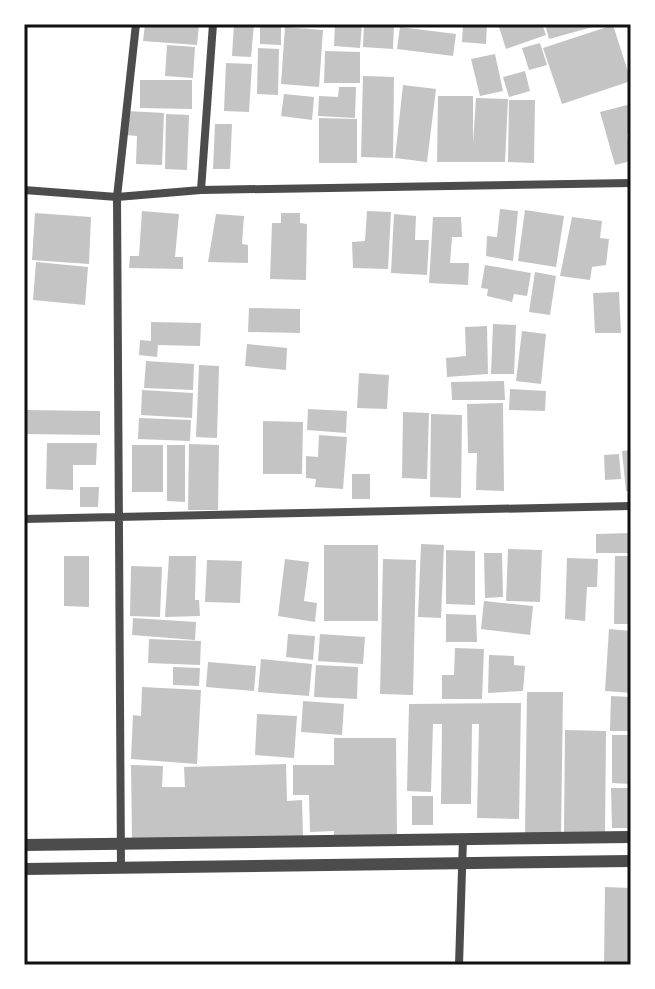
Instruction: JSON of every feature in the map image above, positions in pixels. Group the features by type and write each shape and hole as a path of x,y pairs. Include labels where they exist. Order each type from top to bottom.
{"street":[{"path":"121,868 117,197 136,24"},
{"path":"201,190 213,24"},
{"path":"24,190 117,197 201,190 631,183"},
{"path":"24,519 631,506"},
{"path":"24,845 631,837"},
{"path":"459,965 463,838"},
{"path":"24,869 631,861"}],"building":[{"path":"145,24 199,24 197,45 143,41"},
{"path":"234,24 254,24 251,57 232,56"},
{"path":"260,24 281,24 281,45 260,44"},
{"path":"335,24 362,24 360,48 334,46"},
{"path":"364,24 394,24 393,49 363,47"},
{"path":"463,24 487,24 486,44 462,42"},
{"path":"498,24 542,24 546,35 506,49"},
{"path":"545,24 600,24 600,25 549,39"},
{"path":"613,25 631,81 562,104 543,48"},
{"path":"285,27 323,30 319,87 281,84"},
{"path":"400,27 456,34 453,56 397,49"},
{"path":"540,43 547,65 529,70 522,48"},
{"path":"167,45 195,47 193,78 165,76"},
{"path":"258,48 279,49 278,95 257,94"},
{"path":"325,51 360,52 360,83 324,83"},
{"path":"495,54 503,91 480,96 471,59"},
{"path":"226,63 252,64 249,112 224,111"},
{"path":"525,71 530,91 509,97 503,77"},
{"path":"363,76 394,77 393,158 361,157"},
{"path":"140,80 192,80 192,109 140,108"},
{"path":"403,85 436,89 427,162 395,158"},
{"path":"339,87 356,87 355,118 318,116 319,96 338,97"},
{"path":"284,94 314,97 312,120 281,116"},
{"path":"438,96 473,96 473,144 476,98 508,99 505,162 437,162"},
{"path":"509,100 535,100 534,163 508,162"},
{"path":"631,104 631,133 627,134 631,161 615,165 600,112"},
{"path":"127,111 164,113 162,165 136,164 137,136 126,135"},
{"path":"166,114 189,115 187,170 165,169"},
{"path":"319,118 357,119 357,163 319,163"},
{"path":"215,124 232,124 230,169 213,169"},
{"path":"500,209 518,211 513,261 486,256 487,236 497,237"},
{"path":"525,210 564,216 556,267 518,261"},
{"path":"142,211 179,214 175,257 183,257 183,269 129,268 130,256 139,256"},
{"path":"367,211 391,212 388,269 353,268 352,242 365,241"},
{"path":"35,213 91,217 89,264 32,260"},
{"path":"281,213 300,213 300,223 307,224 306,280 270,279 272,223 281,223"},
{"path":"216,214 244,216 242,244 248,245 248,263 208,262"},
{"path":"394,214 416,216 415,240 429,240 427,275 391,273"},
{"path":"433,217 461,217 462,237 452,237 450,263 469,263 468,285 429,283"},
{"path":"572,217 602,221 600,238 609,239 606,265 592,267 590,280 560,276"},
{"path":"36,262 88,267 85,305 33,300"},
{"path":"485,265 531,273 527,296 514,294 512,302 487,296 488,289 481,288"},
{"path":"535,272 556,276 550,315 529,312"},
{"path":"619,292 621,333 595,333 593,293"},
{"path":"249,308 300,309 300,333 248,332"},
{"path":"151,322 201,323 200,346 158,345 157,357 139,355 140,340 151,341"},
{"path":"493,324 516,325 514,374 491,374"},
{"path":"487,326 488,374 447,377 446,358 466,356 465,327"},
{"path":"522,331 546,334 541,384 516,381"},
{"path":"247,344 287,348 286,370 245,366"},
{"path":"146,361 194,364 193,390 144,388"},
{"path":"199,365 219,366 217,438 196,437"},
{"path":"359,373 389,375 387,409 357,408"},
{"path":"504,381 505,400 452,400 451,382"},
{"path":"510,389 546,391 545,411 509,410"},
{"path":"142,390 193,393 192,418 141,415"},
{"path":"503,403 504,491 476,490 477,453 468,453 467,404"},
{"path":"308,409 347,411 346,433 307,430"},
{"path":"24,410 100,411 100,435 24,434"},
{"path":"403,412 429,413 427,479 402,478"},
{"path":"431,414 462,415 461,498 430,497"},
{"path":"139,418 191,420 190,441 138,439"},
{"path":"263,421 303,422 302,474 263,474"},
{"path":"319,435 347,437 343,489 315,487 316,479 306,478 306,456 318,457"},
{"path":"47,443 97,443 96,465 73,465 73,490 46,489"},
{"path":"189,444 219,445 218,510 188,510"},
{"path":"132,445 163,445 163,492 132,492"},
{"path":"167,445 185,445 185,502 167,501"},
{"path":"631,450 631,491 626,491 622,451"},
{"path":"619,454 621,479 605,480 604,455"},
{"path":"352,474 370,474 370,499 352,499"},
{"path":"80,487 99,487 98,507 80,507"},
{"path":"631,533 631,553 596,553 596,534"},
{"path":"421,544 444,545 441,618 418,617"},
{"path":"324,545 378,545 378,621 324,621"},
{"path":"508,549 542,550 540,602 506,601"},
{"path":"446,550 475,551 475,605 446,604"},
{"path":"484,553 502,553 503,597 485,598"},
{"path":"64,556 89,556 89,607 64,606"},
{"path":"169,556 196,556 195,600 199,600 200,616 165,617"},
{"path":"615,556 631,556 631,624 614,624"},
{"path":"567,558 598,559 597,587 587,587 585,621 565,619"},
{"path":"285,559 309,562 304,601 317,603 315,622 278,616"},
{"path":"383,559 416,560 413,695 380,694"},
{"path":"207,560 242,561 240,603 205,602"},
{"path":"131,566 162,567 160,617 130,616"},
{"path":"484,601 533,606 530,635 481,629"},
{"path":"446,614 476,615 477,642 446,642"},
{"path":"133,618 196,622 195,640 132,635"},
{"path":"609,629 631,631 631,693 605,691"},
{"path":"288,634 315,636 313,660 286,657"},
{"path":"320,634 365,637 363,664 318,661"},
{"path":"149,639 201,641 200,665 148,663"},
{"path":"455,648 484,649 482,699 442,699 442,675 454,675"},
{"path":"489,655 514,656 514,665 525,666 523,691 488,693"},
{"path":"261,659 312,664 309,696 258,692"},
{"path":"208,662 256,666 254,691 206,687"},
{"path":"316,665 358,667 357,699 314,697"},
{"path":"173,667 200,668 199,686 173,685"},
{"path":"142,687 201,690 197,764 131,759 133,715 141,716"},
{"path":"527,692 563,692 561,836 525,835"},
{"path":"611,696 631,697 631,731 610,731"},
{"path":"303,701 344,704 342,735 301,732"},
{"path":"521,703 519,819 477,818 479,724 472,724 471,804 441,804 442,724 433,724 431,792 407,791 409,704"},
{"path":"257,714 297,716 294,758 255,755"},
{"path":"565,730 606,731 605,836 564,835"},
{"path":"612,735 631,735 631,784 612,783"},
{"path":"334,738 396,738 397,836 334,836 334,831 310,832 309,795 293,795 293,765 334,765"},
{"path":"286,764 287,801 302,800 303,837 132,840 131,765 163,766 162,787 185,787 184,767"},
{"path":"611,788 631,788 631,828 612,828"},
{"path":"412,796 433,796 433,825 412,825"},
{"path":"605,887 631,888 631,965 604,965"}]}
